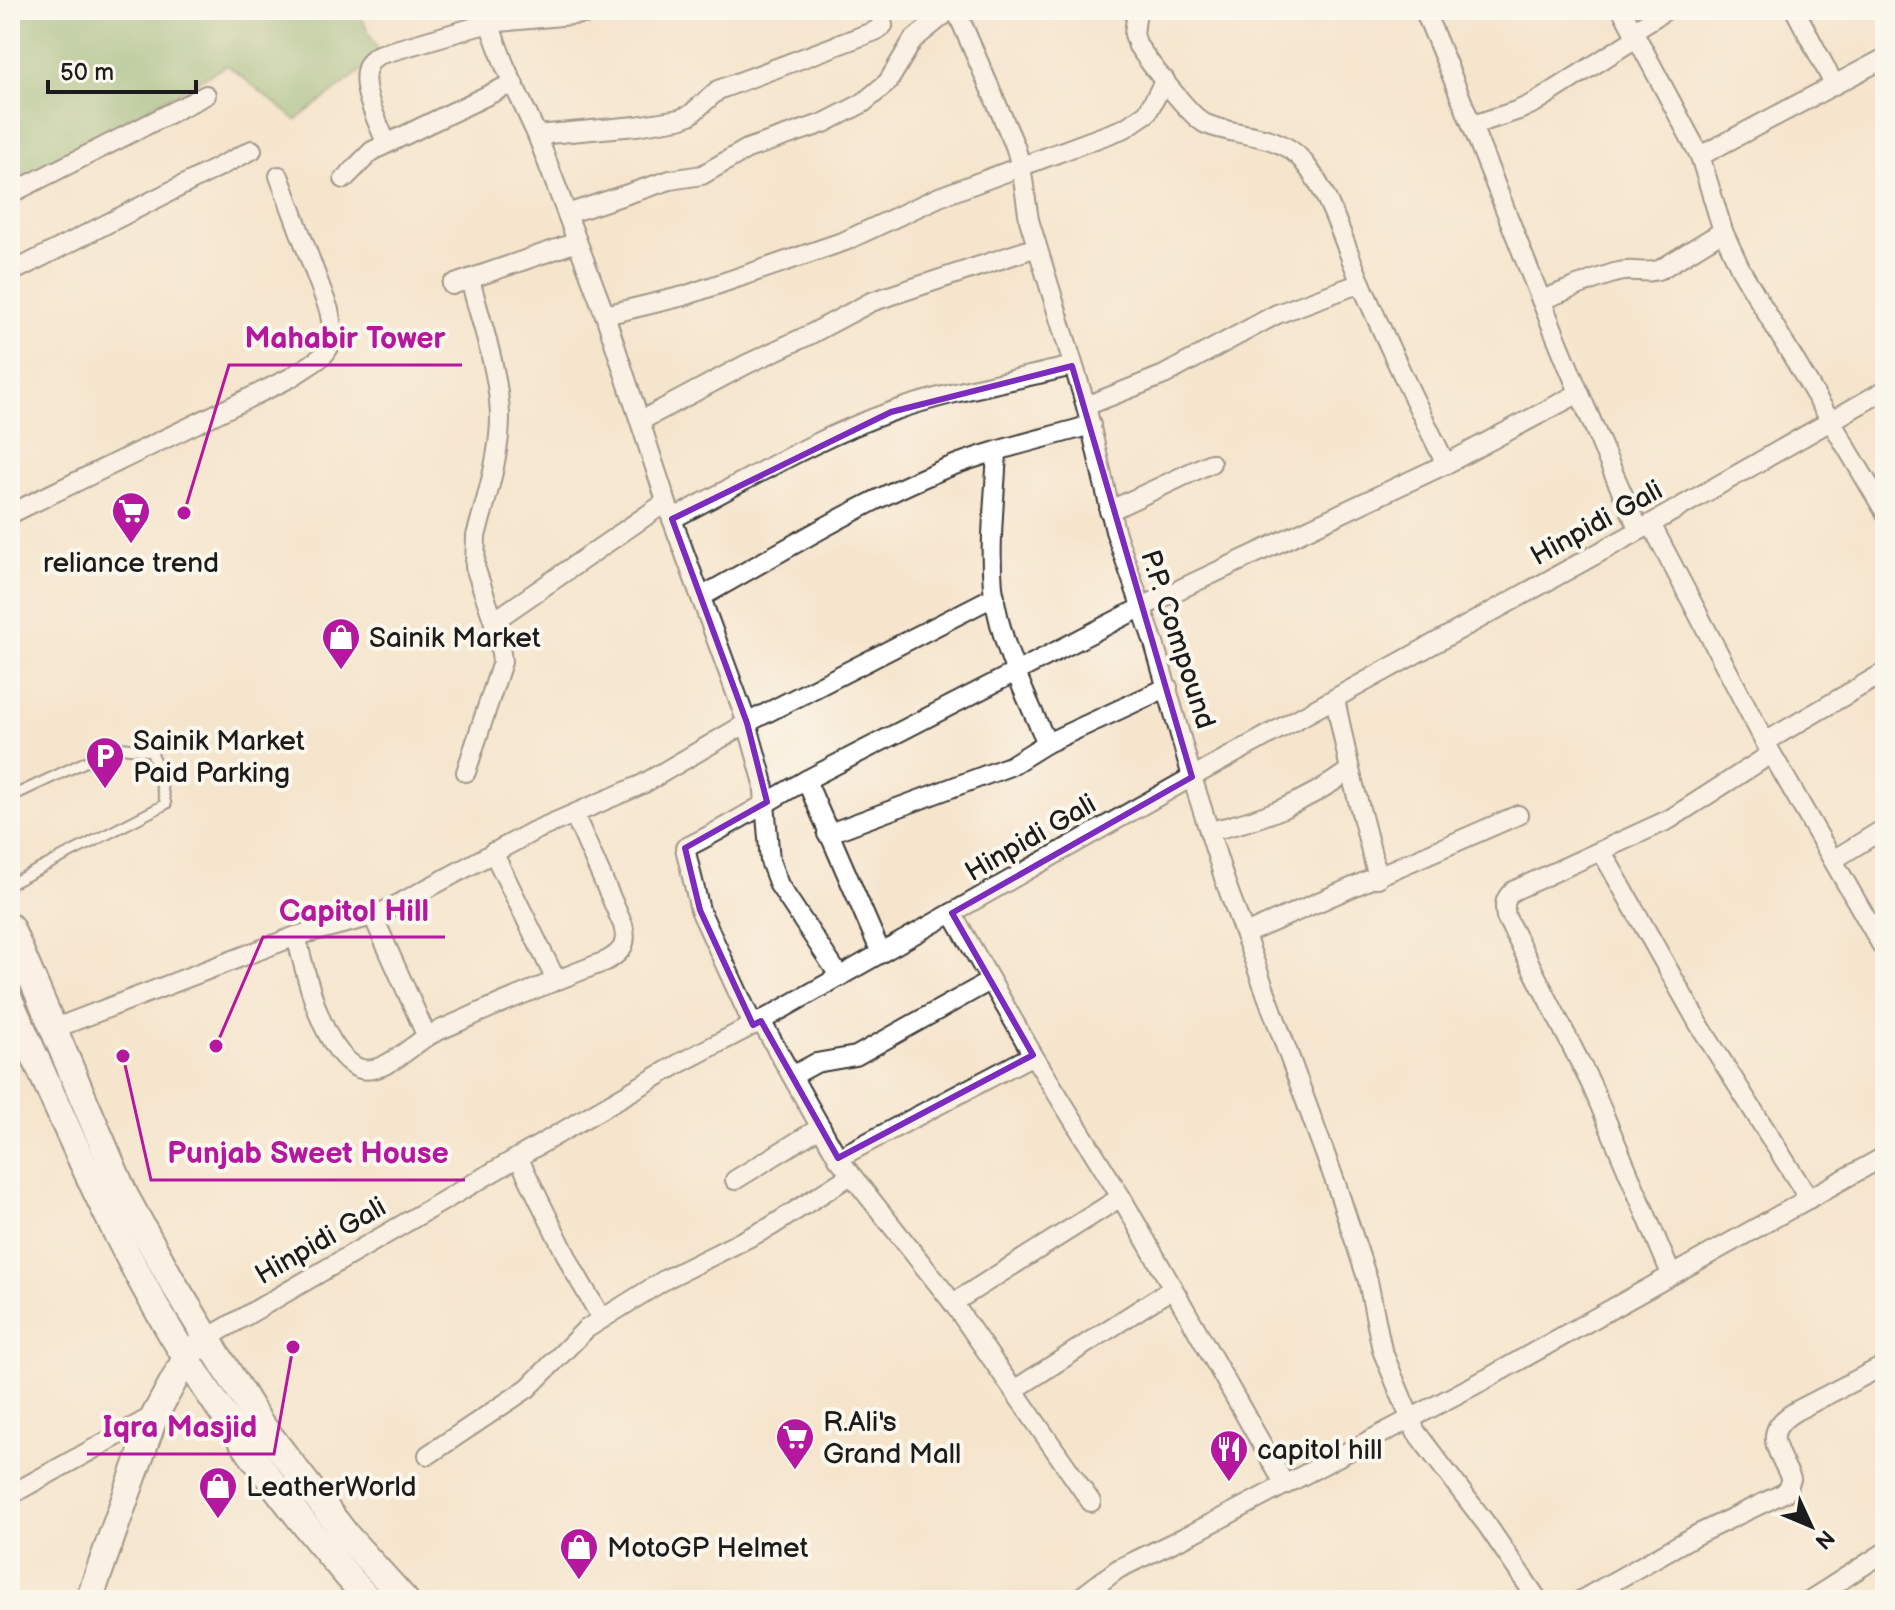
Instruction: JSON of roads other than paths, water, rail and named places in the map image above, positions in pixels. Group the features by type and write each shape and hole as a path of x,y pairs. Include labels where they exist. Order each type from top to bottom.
{"main road":[{"path":"10,927 125,1196 206,1339 259,1422 293,1467 346,1535 405,1600"},
{"path":"10,1001 100,1198 186,1358 288,1505 369,1600"},
{"path":"89,1600 155,1415 186,1358 206,1339"}],"street":[{"path":"386,143 365,81 365,68 378,55 486,16 624,10"},
{"path":"537,135 636,126 690,115 718,90 875,31 883,25 879,10"},
{"path":"567,214 670,180 702,175 747,149 824,123 854,108 888,82 913,40 950,10"},
{"name":"P.P. Compound","path":"956,10 990,85 1021,166 1027,211 1086,406 1109,511 1168,687 1209,831 1368,1281 1382,1350 1416,1432 1487,1525 1538,1600"},
{"path":"1137,10 1134,34 1138,46 1191,115 1203,124 1291,148 1317,183 1410,393 1446,464"},
{"path":"1424,10 1609,466 1885,951"},
{"path":"1622,10 1700,156 1723,231 1741,270 1885,512"},
{"path":"1473,125 1536,102 1666,10"},
{"path":"1795,10 1834,84"},
{"path":"486,16 537,135 605,315 669,510 747,723 767,802 773,871 779,885 840,977"},
{"path":"1700,156 1885,58"},
{"path":"605,315 684,296 845,241 939,197 1138,121 1147,113 1165,80"},
{"path":"344,179 359,161 386,143 513,83"},
{"path":"10,194 206,95"},
{"path":"10,273 252,150"},
{"path":"10,514 290,378 315,361 332,344 334,331 329,310 279,176"},
{"path":"1541,300 1617,272 1652,273 1723,231"},
{"path":"466,772 502,662 499,637 475,567 476,536 500,414 495,375 461,282 577,242"},
{"path":"640,421 871,302 1037,247"},
{"path":"1086,406 1164,375 1277,314 1361,283"},
{"path":"494,621 669,510 828,438 891,412 1072,366"},
{"name":"Hinpidi Gali","path":"206,1339 680,1063 840,977 1192,777 1646,527 1885,390"},
{"path":"1091,1502 953,1303 838,1158 792,1076 757,1023 700,910 685,848 740,821 806,780 1142,607 1446,464 1579,393"},
{"path":"701,597 912,484 962,462 1091,425"},
{"path":"997,452 995,596 1017,672 1047,743"},
{"path":"1109,511 1211,463"},
{"path":"53,1029 296,936 373,916 493,852 643,784 747,723 995,596"},
{"path":"1671,1274 1591,1084 1506,917 1506,897 1513,891 1670,819 1768,748 1885,672"},
{"path":"827,834 1010,766 1047,743 1168,687"},
{"path":"1335,699 1378,878"},
{"path":"1209,831 1275,813 1312,795 1350,770"},
{"path":"806,780 881,953"},
{"path":"296,936 316,1010 334,1042 356,1067 367,1070 382,1066 427,1037 617,955 627,939 623,925 574,814"},
{"path":"1245,934 1518,815"},
{"path":"1833,860 1885,828"},
{"path":"493,852 556,980"},
{"path":"1602,852 1700,1026 1809,1199"},
{"path":"952,913 1033,1055 1121,1197 1285,1485"},
{"path":"373,916 427,1037"},
{"path":"792,1076 816,1063 856,1056 990,981"},
{"path":"838,1158 1033,1055"},
{"path":"735,1180 821,1127"},
{"path":"1077,1600 1118,1569 1523,1359 1885,1156"},
{"path":"518,1157 574,1271 602,1319"},
{"path":"428,1455 528,1388 568,1344 602,1319 666,1279 770,1227 851,1175"},
{"path":"953,1303 1121,1197"},
{"path":"1014,1390 1173,1288"},
{"path":"1581,1600 1696,1535 1786,1492 1791,1479 1777,1451 1776,1427 1796,1411 1885,1365"},
{"path":"10,1495 155,1415"},
{"path":"1810,1600 1885,1552"}],"lane":[{"path":"10,797 117,747 152,751 166,804 10,884"}],"place":[{"name":"Mahabir Tower","path":"184,513"},
{"name":"reliance trend","path":"131,545"},
{"name":"Sainik Market","path":"341,671"},
{"name":"Sainik Market Paid Parking","path":"105,790"},
{"name":"Capitol Hill","path":"216,1046"},
{"name":"Punjab Sweet House","path":"123,1056"},
{"name":"Iqra Masjid","path":"293,1347"},
{"name":"R.Ali's Grand Mall","path":"795,1471"},
{"name":"capitol hill","path":"1229,1483"},
{"name":"LeatherWorld","path":"218,1520"},
{"name":"MotoGP Helmet","path":"579,1581"}]}
